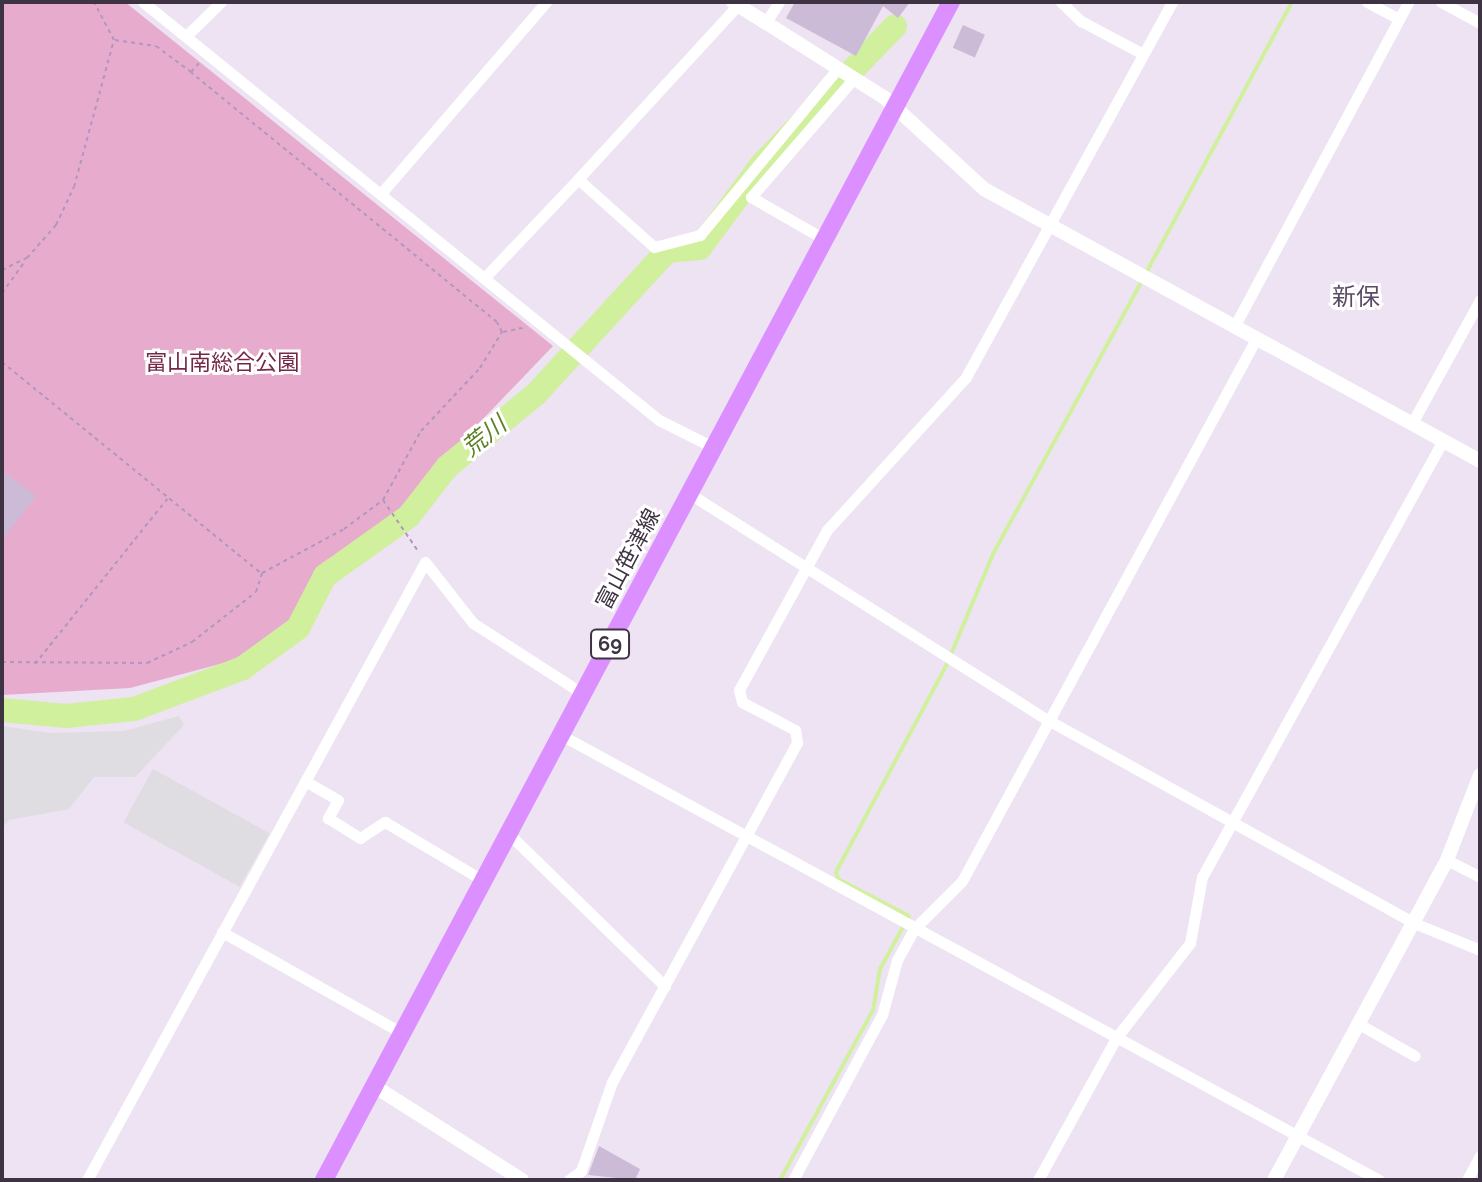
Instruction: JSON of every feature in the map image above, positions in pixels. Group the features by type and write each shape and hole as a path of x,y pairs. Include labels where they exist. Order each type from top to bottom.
{"main road":[{"name":"富山笹津線","path":"324,1180 951,2"}],"street":[{"path":"143,2 487,275 659,420 715,448"},
{"path":"186,36 221,2"},
{"path":"383,191 546,2"},
{"path":"766,22 779,2"},
{"path":"1061,2 1081,21 1143,54"},
{"path":"569,1180 581,1171 612,1082 797,742 795,730 742,702 739,690 827,530 966,377 1172,2"},
{"path":"1367,2 1399,19"},
{"path":"1234,327 1408,2"},
{"path":"1441,2 1480,23"},
{"path":"487,275 736,4 896,107 966,177 1480,461"},
{"path":"578,179 654,247 700,235 838,68"},
{"path":"824,239 751,197 854,78"},
{"path":"1412,423 1480,300"},
{"path":"793,1180 882,1015 890,973 908,924 962,881 1256,339"},
{"path":"1038,1180 1116,1038 1190,943 1202,877 1443,440"},
{"path":"690,494 1048,720 1414,923 1480,950"},
{"path":"87,1180 425,562 473,623 583,694"},
{"path":"561,735 1379,1180"},
{"path":"1274,1180 1447,860 1480,775"},
{"path":"305,781 338,800 328,818 360,838 385,822 484,881"},
{"path":"509,834 665,986"},
{"path":"1447,860 1480,877"},
{"path":"222,932 402,1033"},
{"path":"1359,1024 1415,1056"},
{"path":"374,1086 522,1180"},
{"path":"1467,1180 1480,1156"}],"path":[{"path":"2,293 56,225 74,187 114,40 94,2"},
{"path":"114,40 156,46 191,72 497,322 502,332"},
{"path":"191,72 207,53"},
{"path":"2,270 27,258"},
{"path":"502,332 522,332 536,316"},
{"path":"2,662 34,665 147,663 203,634 256,592 262,573 344,529 383,500 421,431 480,368 502,332"},
{"path":"2,362 262,573"},
{"path":"34,665 168,498"},
{"path":"383,500 425,562"}],"green space":[{"name":"富山南総合公園","path":"2,2 125,2 553,346 459,444 406,511 322,563 298,618 235,660 130,688 2,695"}],"shaded area":[{"path":"179,716 184,725 135,777 94,777 69,809 9,820 2,828 2,726 50,733 124,731"},
{"path":"153,769 269,833 240,887 123,822"}],"building":[{"path":"795,2 910,2 898,18 883,6 856,56 786,18"},
{"path":"963,25 985,35 975,58 953,48"},
{"path":"2,471 36,496 2,540"},
{"path":"599,1146 640,1169 635,1180 588,1175"}],"waterway":[{"path":"1146,273 1292,2"},
{"name":"荒川","path":"2,710 66,716 134,709 243,668 298,628 325,576 409,516 447,467 536,394 667,251 700,248 761,165 895,26"},
{"path":"780,1180 873,1010 880,969 909,916 838,879 836,872 946,666 993,554 1142,281"}],"district":[{"name":"新保","path":"1356,297"}]}
